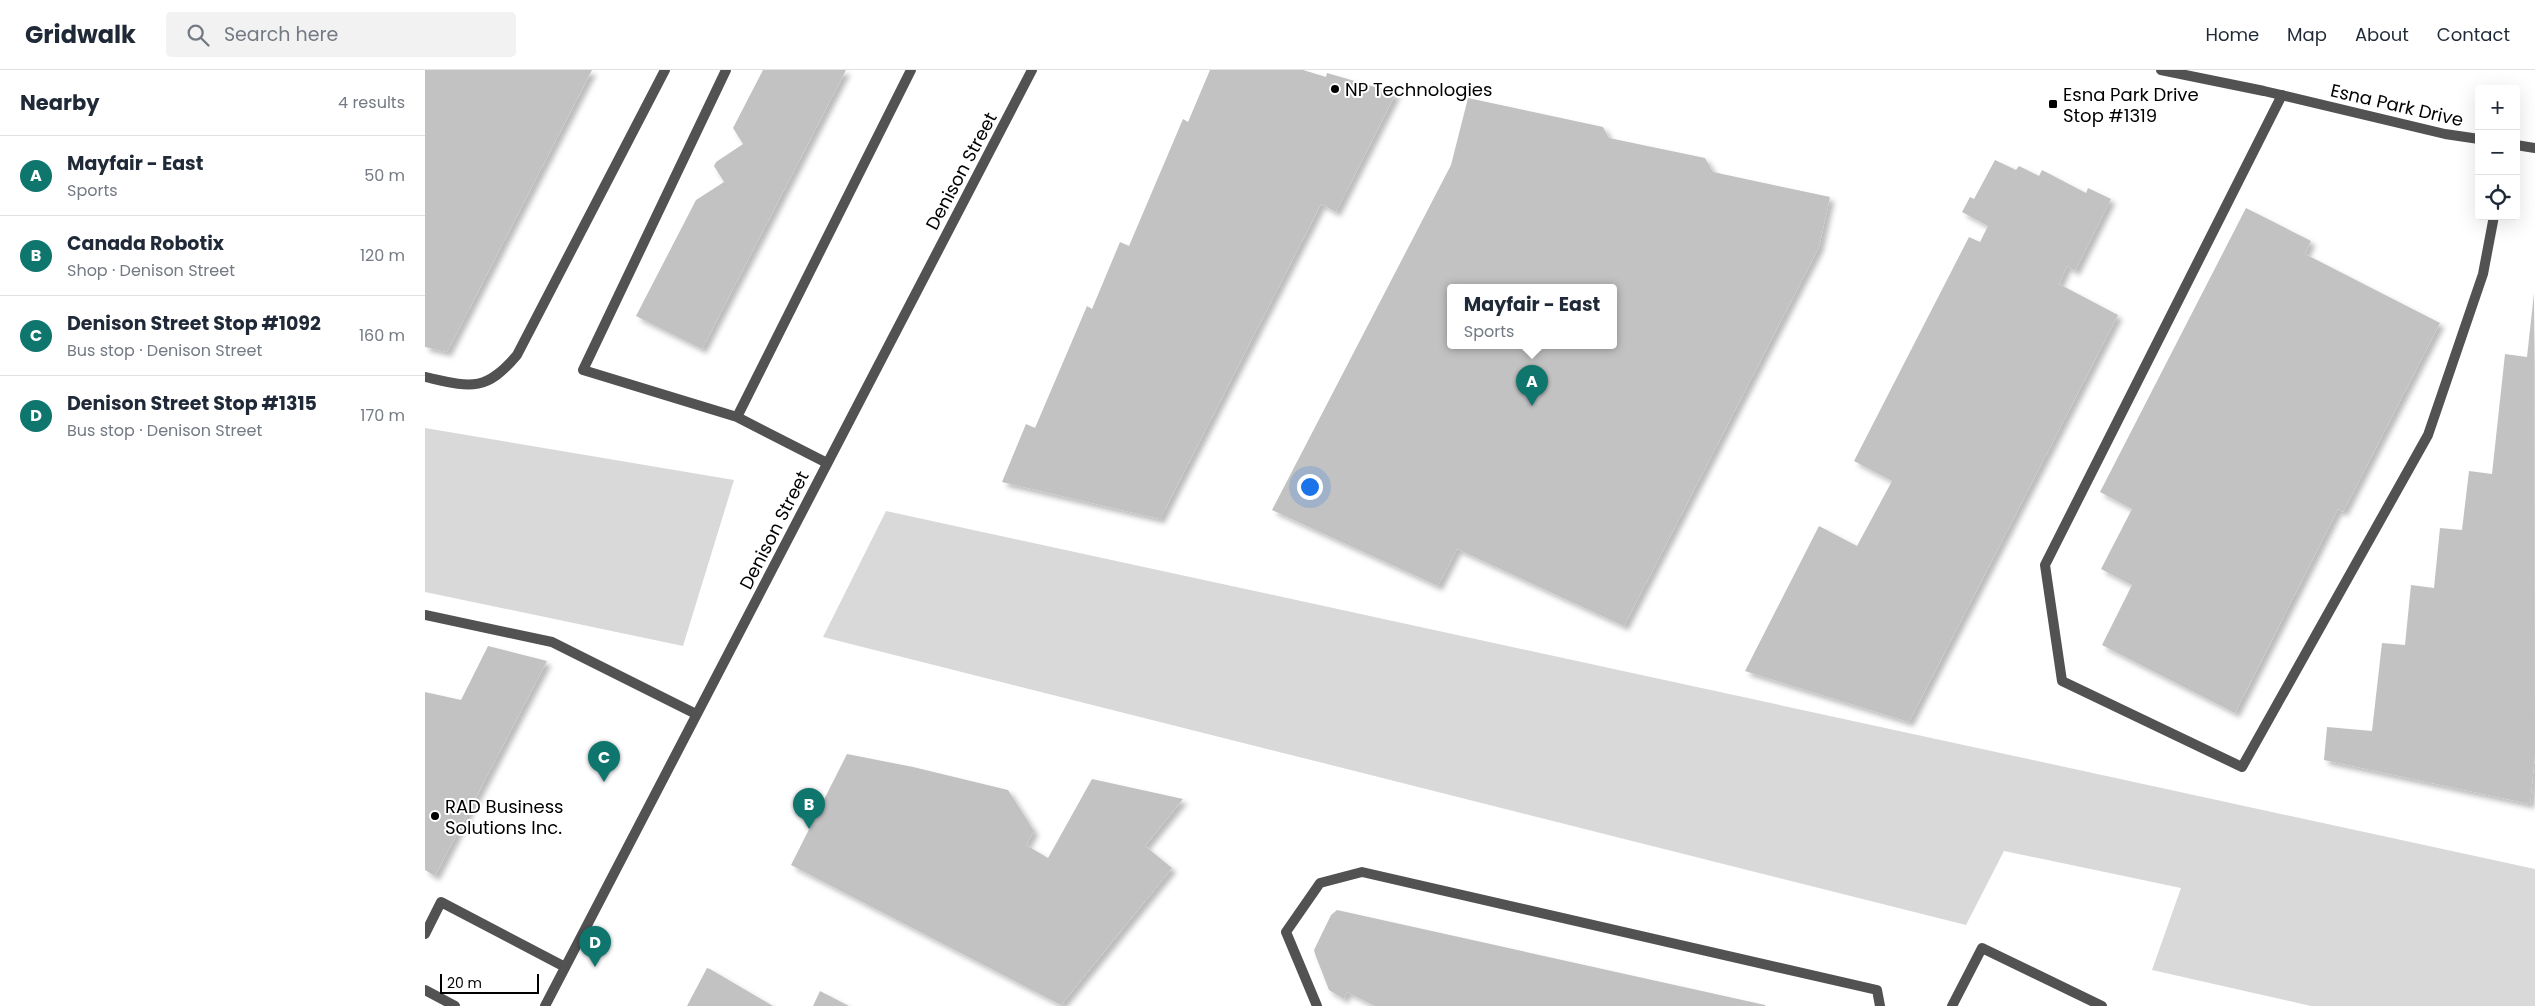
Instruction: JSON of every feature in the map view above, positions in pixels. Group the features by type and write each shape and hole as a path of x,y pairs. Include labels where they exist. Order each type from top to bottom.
{"street":[{"path":"425,377 457,384 477,384 501,374 517,355 665,70"},
{"path":"726,70 583,370 737,417 827,463"},
{"path":"737,417 911,70"},
{"name":"Denison Street","path":"545,1006 1032,70"},
{"name":"Esna Park Drive","path":"2161,70 2282,95 2445,134 2475,138"},
{"path":"2282,95 2045,565 2062,681 2242,767 2428,435 2483,274 2493,220"},
{"path":"2520,146 2535,148"},
{"path":"425,615 552,642 697,714"},
{"path":"1317,1006 1286,932 1320,883 1362,872 1877,990 1880,1006"},
{"path":"425,934 441,902 565,967"},
{"path":"1952,1006 1983,948 2102,1006"},
{"path":"425,990 455,1006"}],"shaded area":[{"path":"425,428 734,480 683,646 425,592"},
{"path":"886,511 2535,869 2535,1006 2311,1006 2152,970 2181,888 2004,851 1966,925 823,637"}],"building":[{"path":"425,70 592,70 447,352 425,347"},
{"path":"763,70 846,70 702,349 636,316 696,200 724,182 714,166 716,162 743,144 733,128"},
{"path":"1210,70 1303,70 1326,77 1327,73 1396,93 1336,212 1321,204 1160,519 1002,482 1026,424 1035,428 1087,306 1092,309 1120,242 1129,246 1183,119 1188,122"},
{"path":"1468,98 1603,127 1609,138 1705,158 1713,172 1830,197 1819,247 1624,626 1457,549 1438,586 1272,510 1451,165"},
{"path":"1995,160 2016,170 2019,166 2039,176 2042,170 2086,193 2088,188 2111,199 2075,271 2067,266 2059,284 2118,315 1909,722 1745,671 1819,526 1857,546 1892,481 1854,461 1969,237 1980,242 1988,226 1962,212 1970,197 1974,199"},
{"path":"2246,208 2311,241 2305,254 2440,323 2343,512 2338,509 2235,713 2102,645 2132,585 2101,569 2132,509 2100,492"},
{"path":"2534,293 2535,754 2530,804 2324,760 2327,727 2372,731 2382,643 2405,645 2411,585 2434,588 2440,528 2462,530 2469,471 2492,474 2505,354 2527,357"},
{"path":"488,646 547,661 435,876 425,870 425,692 461,700"},
{"path":"847,754 913,767 1008,790 1034,831 1026,845 1048,858 1092,779 1183,799 1145,846 1172,868 1061,1005 791,865"},
{"path":"1337,910 1765,1006 1375,1006 1347,992 1344,999 1329,990 1314,950 1331,915"},
{"path":"707,968 710,969 773,1006 687,1006"},
{"path":"820,991 849,1006 813,1006"}],"place":[{"name":"NP Technologies","path":"1335,89"},
{"name":"Esna Park Drive Stop #1319","path":"2053,104"},
{"name":"Mayfair - East","path":"1532,406"},
{"name":"Denison Street Stop #1092","path":"604,782"},
{"name":"RAD Business Solutions Inc.","path":"435,816"},
{"name":"Canada Robotix","path":"809,829"},
{"name":"Denison Street Stop #1315","path":"595,967"}]}
